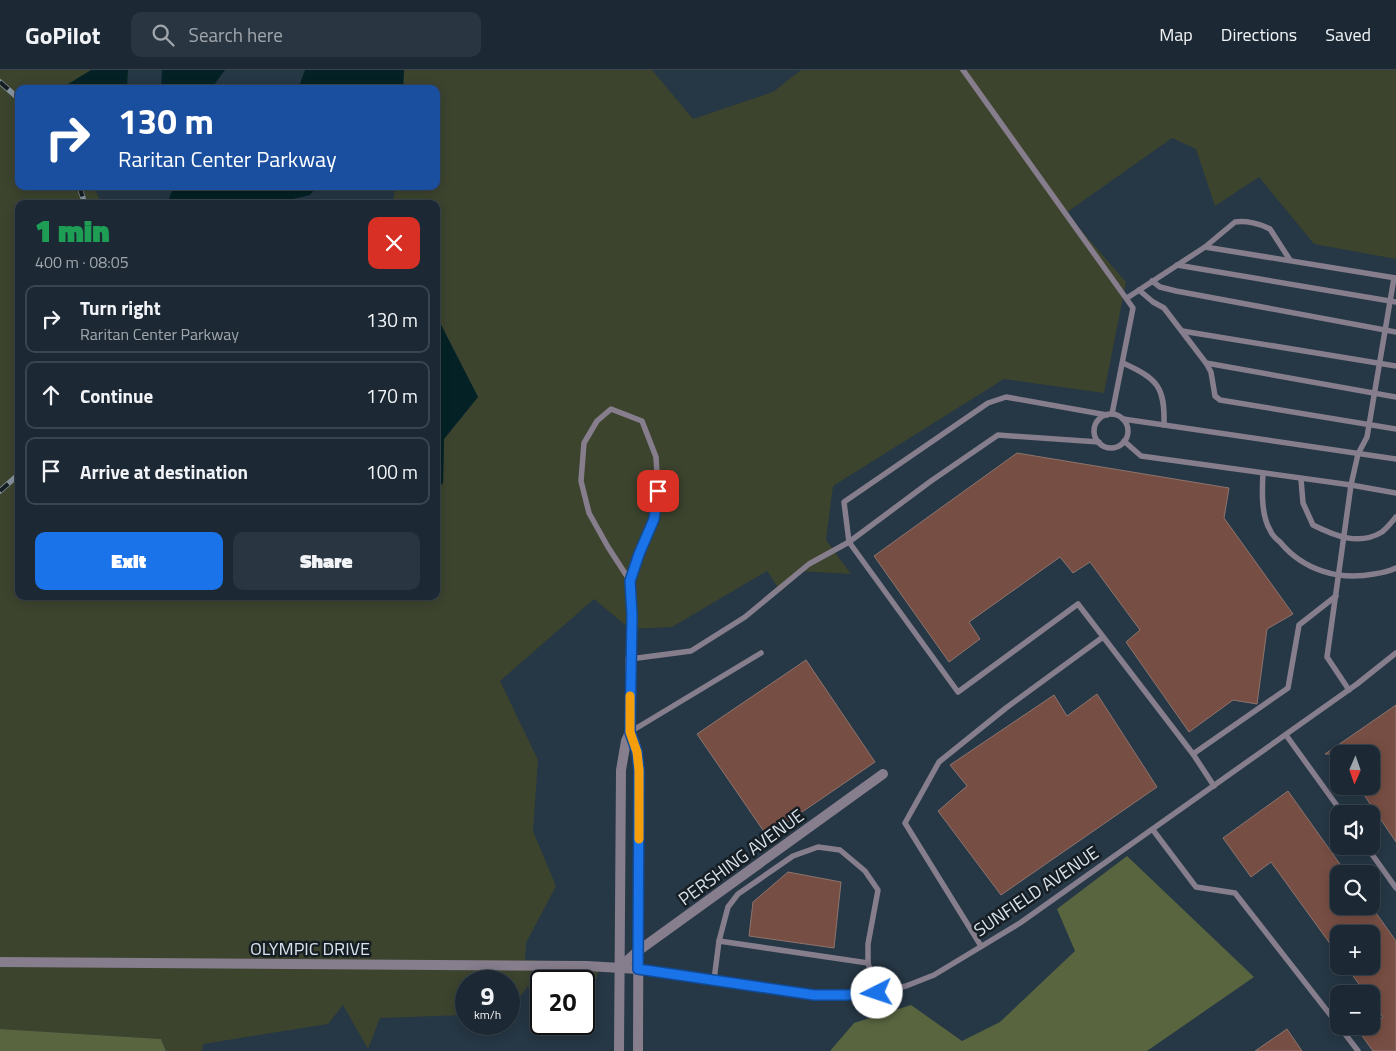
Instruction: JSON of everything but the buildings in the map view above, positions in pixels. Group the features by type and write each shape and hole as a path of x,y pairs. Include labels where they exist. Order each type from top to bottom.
{"street":[{"path":"630,659 630,732 637,752 639,770 638,1051"},
{"path":"619,1051 620,770 623,751 630,732"},
{"name":"PERSHING AVENUE","path":"619,968 638,951 883,774"},
{"name":"OLYMPIC DRIVE","path":"0,962 587,966 638,969"}],"lane":[{"path":"963,70 1134,308 1123,364 1110,415"},
{"path":"1127,298 1205,247 1235,222 1241,221 1265,226 1270,229 1290,260"},
{"path":"1205,247 1395,278 1393,301 1367,437 1358,454 1351,486 1327,657 1349,690"},
{"path":"1177,266 1393,301"},
{"path":"1152,282 1160,287 1176,291 1396,332"},
{"path":"1139,290 1153,302 1164,308 1206,363 1211,372 1215,396 1220,400 1396,429"},
{"path":"1182,331 1396,366"},
{"path":"1206,363 1396,397"},
{"path":"1123,364 1151,378 1162,392 1164,425"},
{"path":"1214,786 1193,754 1078,604 958,692 849,542 844,502 988,403 1006,397 1110,415 1123,419 1396,459"},
{"path":"630,581 589,513 581,481 584,443 596,421 611,409 642,421 656,457 658,491 654,519 630,581 632,615 630,659 691,651 745,616 809,564 849,542 998,435 1098,442 1111,448 1124,441 1128,430 1123,419"},
{"path":"1098,442 1095,436 1097,421 1110,415"},
{"path":"1124,441 1141,456 1301,478 1396,494"},
{"path":"1262,473 1262,500 1269,530 1288,552 1313,568 1338,576 1359,577 1391,571 1396,568"},
{"path":"1301,478 1303,503 1313,525 1334,535 1344,538 1366,539 1383,531 1396,517"},
{"path":"1193,754 1288,688 1299,625 1336,596"},
{"path":"981,946 905,823 939,762 1006,708 1103,636"},
{"path":"630,732 761,653"},
{"name":"SUNFIELD AVENUE","path":"638,969 814,995 877,993 906,986 934,975 1049,904 1349,690 1396,653"},
{"path":"1286,734 1337,805"},
{"path":"1153,830 1196,887 1235,893 1330,1014"},
{"path":"714,980 719,941 728,907 738,894 793,856 818,847 840,850 866,871 878,890 868,944 868,963 877,993"},
{"path":"1372,855 1396,888"},
{"path":"719,941 868,963"},
{"path":"1346,1035 1358,1051"}],"shaded area":[{"path":"0,70 128,70 127,85 15,85 15,190 95,190 100,200 15,200 15,600 440,600 440,486 443,483 444,439 478,397 440,323 440,200 393,200 395,190 440,190 440,85 403,85 404,70 652,70 693,119 773,92 801,70 1396,70 1396,259 1314,244 1259,177 1215,206 1196,149 1172,138 1066,213 1126,282 1104,393 1004,379 833,486 826,540 851,574 798,571 781,592 767,571 672,627 630,629 594,599 500,681 538,760 533,831 556,886 526,943 525,960 601,963 595,984 595,970 530,970 530,992 528,986 520,997 520,970 455,970 455,1015 380,1018 368,1049 343,1005 328,1024 203,1044 202,1051 166,1051 161,1039 0,1029"},
{"path":"91,70 128,70 127,85 67,85"},
{"path":"162,70 225,70 214,85 161,85"},
{"path":"305,70 404,70 403,85 299,85"},
{"path":"172,190 314,190 310,195 288,200 169,200"},
{"path":"440,323 478,397 444,439 443,483 440,486"}],"green space":[{"path":"1127,856 1254,977 1147,1051 830,1051 854,1023 911,1005 962,1041 1000,1022 1075,951 1057,909"},
{"path":"0,1029 161,1039 166,1051 0,1051"}],"railway":[{"path":"0,82 15,95"},
{"path":"80,190 84,200"},
{"path":"0,491 15,478"}],"slow traffic":[{"path":"630,696 630,732 635,742 639,770 639,839"}],"route":[{"path":"658,491 654,519 630,581 632,615 630,732 635,742 639,770 638,969 814,995 877,993"}]}
